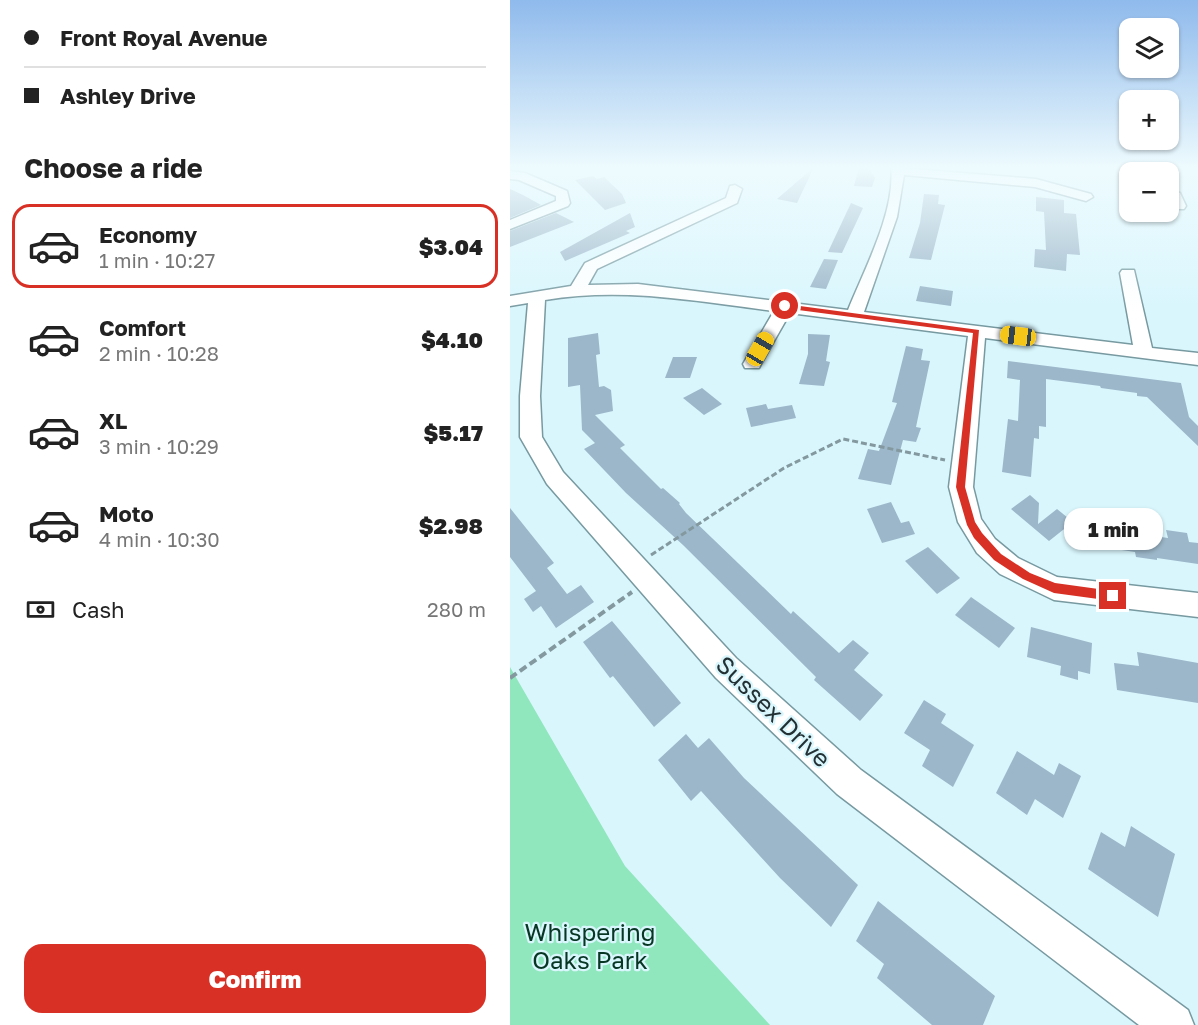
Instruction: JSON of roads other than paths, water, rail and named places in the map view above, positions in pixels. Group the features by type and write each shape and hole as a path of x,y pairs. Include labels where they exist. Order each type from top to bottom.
{"street":[{"path":"510,225 534,215"},
{"path":"576,290 591,266 702,215"},
{"path":"854,316 891,215"},
{"path":"1128,273 1144,352"},
{"path":"524,298 576,290 638,289 1198,358"},
{"name":"Sussex Drive","path":"524,298 531,437 555,478 726,668 849,782 1173,1025"},
{"path":"752,364 785,306"},
{"path":"977,331 961,495 970,522 986,546 1009,566 1040,582 1070,591 1198,605"}],"park label":[{"name":"Whispering Oaks Park","path":"590,945"}]}
